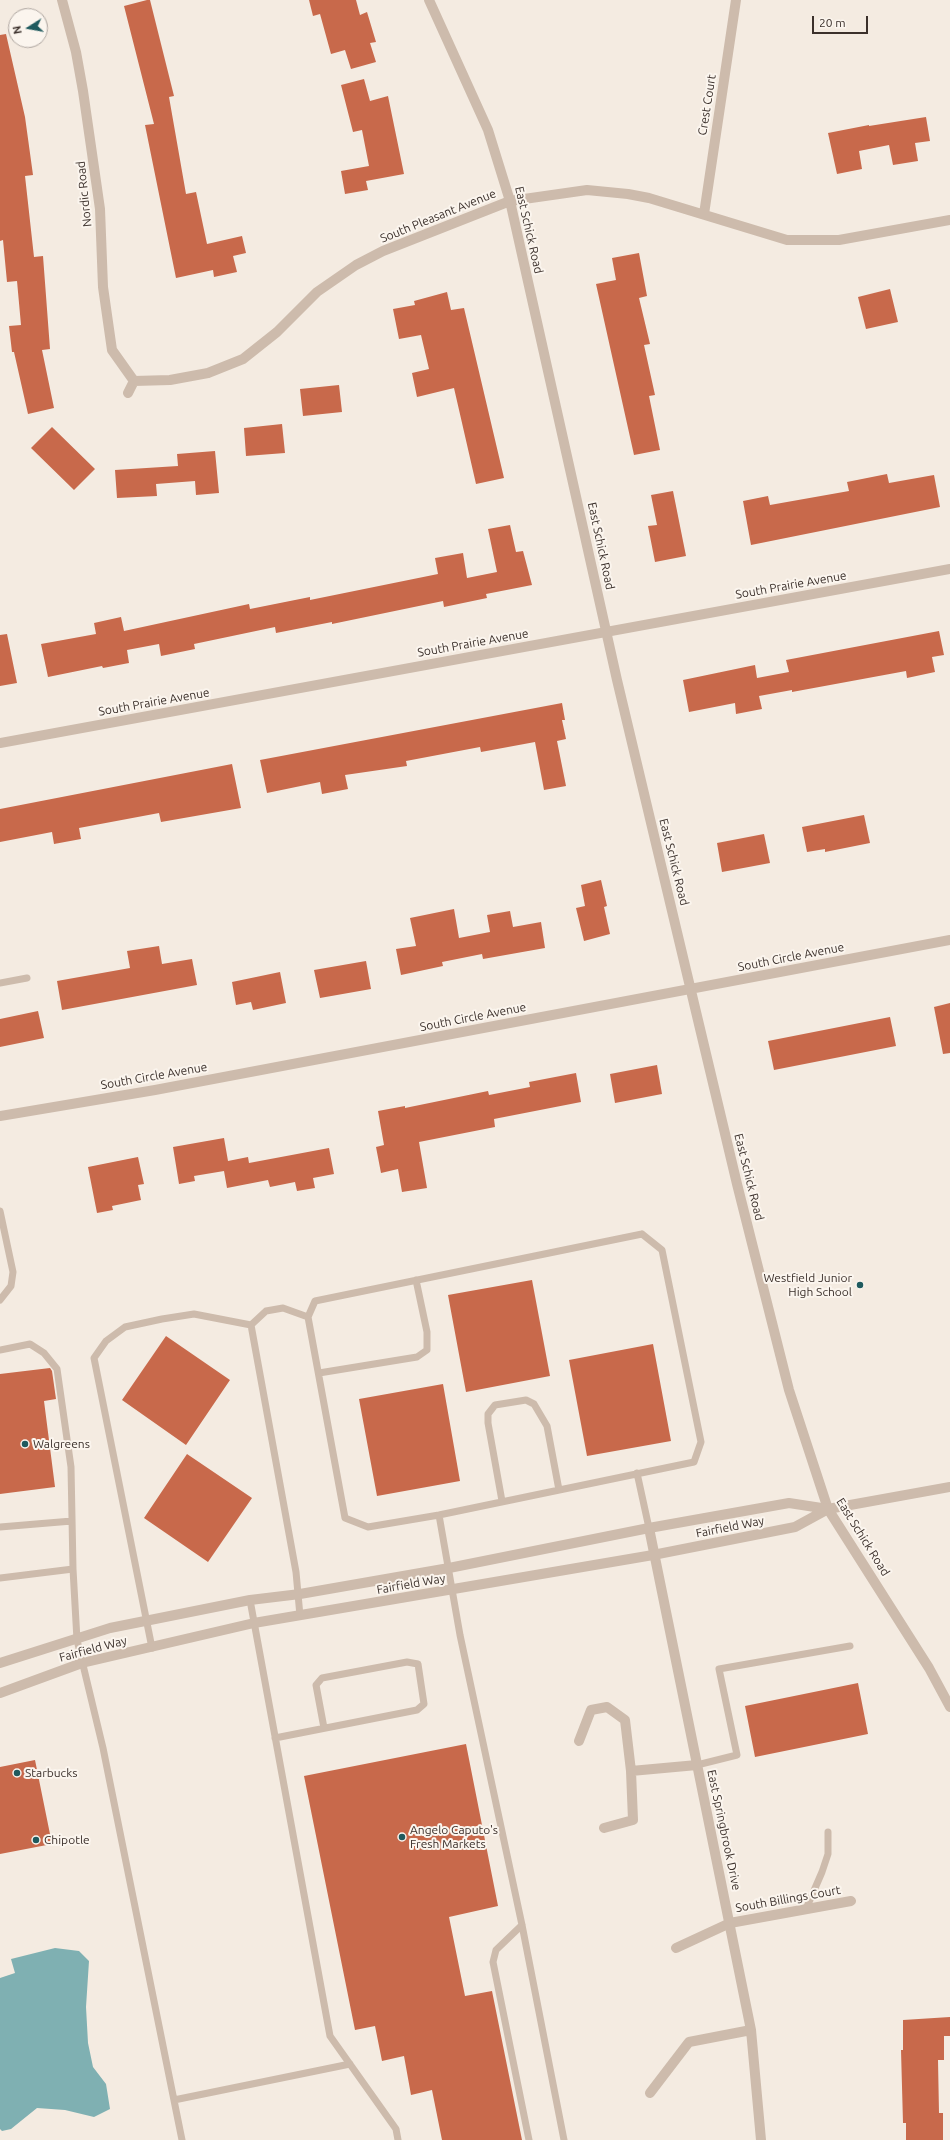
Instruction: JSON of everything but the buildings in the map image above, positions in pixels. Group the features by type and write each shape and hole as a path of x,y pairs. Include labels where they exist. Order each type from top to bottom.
{"street":[{"name":"Nordic Road","path":"62,0 76,52 100,209 103,287 112,350 134,381"},
{"name":"East Schick Road","path":"429,0 488,130 510,201 606,632 737,1184 789,1390 828,1509 925,1662 950,1706"},
{"name":"Crest Court","path":"704,214 736,0"},
{"name":"South Pleasant Avenue","path":"134,381 170,380 208,373 243,359 277,332 317,292 356,265 383,251 510,201 588,190 649,198 787,240 839,240 950,220"},
{"path":"128,393 134,381"},
{"name":"South Prairie Avenue","path":"0,744 950,569"},
{"name":"South Circle Avenue","path":"0,1116 163,1088 950,940"},
{"name":"Fairfield Way","path":"0,1693 82,1663 152,1648 254,1623 453,1591 653,1555 795,1527 828,1509 950,1487"},
{"name":"Fairfield Way","path":"0,1663 77,1640 110,1628 250,1600 300,1594 448,1568 649,1528 789,1503 828,1509"},
{"name":"East Springbrook Drive","path":"649,1528 653,1555 730,1922 751,2030 761,2140"},
{"path":"579,1741 591,1710 607,1707 625,1720 631,1771 633,1820 604,1828"},
{"path":"631,1771 697,1765"},
{"name":"South Billings Court","path":"676,1948 730,1922 851,1901"},
{"path":"650,2093 689,2042 751,2030"}],"lane":[{"path":"0,983 27,978"},
{"path":"0,1211 13,1272 11,1286 0,1300"},
{"path":"642,1234 662,1250 701,1442 694,1462 439,1515 368,1527 345,1518 308,1317 315,1301 642,1234"},
{"path":"319,1373 417,1357 427,1350 427,1332 416,1280"},
{"path":"251,1325 266,1311 283,1308 308,1317"},
{"path":"152,1648 94,1358 106,1341 125,1327 162,1319 194,1314 251,1325"},
{"path":"251,1325 300,1594 300,1616"},
{"path":"0,1350 30,1344 44,1353 57,1369 71,1467 73,1569 77,1640 103,1748 182,2140"},
{"path":"502,1501 488,1423 488,1414 496,1405 526,1400 534,1404 547,1426 559,1490"},
{"path":"638,1473 649,1528"},
{"path":"439,1515 460,1635 522,1925 564,2140"},
{"path":"0,1527 72,1521"},
{"path":"0,1578 73,1569"},
{"path":"250,1600 330,2036 396,2129 398,2140"},
{"path":"697,1765 738,1755 719,1669 850,1646"},
{"path":"275,1738 417,1710 424,1704 418,1664 407,1662 322,1678 316,1685 324,1728"},
{"path":"806,1909 828,1854 828,1832"},
{"path":"522,1925 496,1950 493,1962 529,2140"},
{"path":"174,2100 350,2064"}],"water":[{"path":"55,1948 79,1951 89,1961 86,2007 88,2043 93,2067 106,2084 110,2109 94,2117 65,2110 37,2108 11,2129 2,2131 0,2129 0,1978 15,1973 11,1959"}],"place":[{"name":"Westfield Junior High School","path":"860,1285"},
{"name":"Walgreens","path":"25,1444"},
{"name":"Starbucks","path":"17,1773"},
{"name":"Angelo Caputo's Fresh Markets","path":"402,1837"},
{"name":"Chipotle","path":"36,1840"}]}
